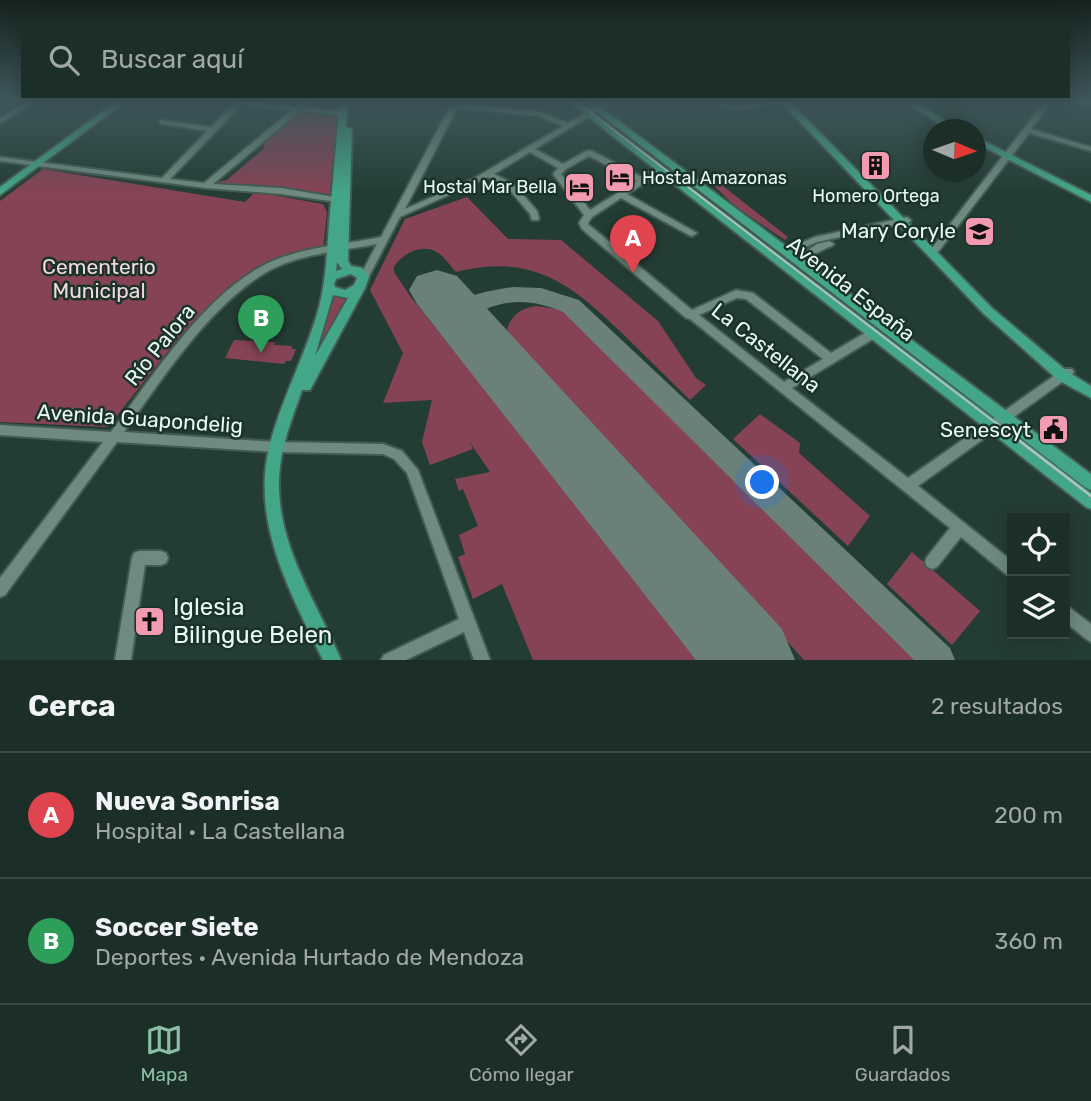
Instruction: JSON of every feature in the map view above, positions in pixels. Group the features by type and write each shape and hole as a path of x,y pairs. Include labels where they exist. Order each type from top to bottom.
{"main road":[{"path":"0,192 80,132"},
{"path":"285,422 361,284 361,274 343,264 337,250 334,200 344,132"},
{"path":"332,660 293,579 276,532 271,495 276,447 320,324 337,250 345,132"},
{"name":"Avenida España","path":"617,132 661,170 874,333 1091,483"},
{"name":"Avenida España","path":"621,132 793,256 1000,422 1091,502"},
{"path":"819,132 1019,336 1091,393"},
{"path":"986,146 1091,199"},
{"path":"329,284 337,273 350,270"},
{"path":"329,284 333,292 341,294 361,284"},
{"path":"1065,374 1091,386"}],"street":[{"path":"164,180 211,132"},
{"path":"206,186 269,132"},
{"path":"361,284 441,132"},
{"path":"398,215 454,192 560,132"},
{"path":"932,250 1026,132"},
{"path":"1033,132 1091,149"},
{"path":"531,150 563,167 589,153 641,180"},
{"path":"0,159 206,186 281,191 334,200"},
{"name":"La Castellana","path":"563,167 557,174 589,215 583,223 585,227 691,315 909,485 1007,566"},
{"path":"589,215 641,180 661,170"},
{"path":"488,174 511,186 534,213 535,218"},
{"path":"620,194 692,233"},
{"path":"793,256 906,223"},
{"name":"Río Palora","path":"0,590 180,349 244,284 274,265 383,240"},
{"path":"350,270 372,261"},
{"path":"691,315 736,294 749,296 831,359"},
{"path":"783,388 874,333"},
{"path":"909,485 1065,374"},
{"name":"Avenida Guapondelig","path":"0,430 276,447 391,450 412,470 482,660"},
{"path":"932,562 960,527"},
{"path":"123,660 139,558 161,558"},
{"path":"1070,617 1091,634"},
{"path":"389,660 469,622"}],"green space":[{"path":"275,132 337,132 330,194 213,183 227,180 264,148 263,142"},
{"name":"Cementerio Municipal","path":"43,169 245,202 255,192 323,204 327,212 323,250 270,262 241,280 180,336 108,427 0,422 0,201"},
{"path":"728,171 739,178 723,186 788,237 785,240 736,207 712,184 725,177 723,174"},
{"path":"467,197 508,239 561,240 658,321 696,378 706,385 690,400 605,317 549,277 508,267 483,267 456,272 440,254 428,249 409,253 394,267 394,272 410,296 702,660 533,660 502,584 473,599 458,557 465,554 459,535 478,526 463,489 459,491 455,479 490,472 469,441 473,449 430,465 422,442 432,400 383,403 403,353 370,290 405,219"},
{"path":"330,295 351,296 299,391"},
{"path":"536,306 558,309 571,317 918,660 804,660 512,337 507,330 514,316 526,308"},
{"path":"234,340 275,342 274,345 292,346 292,349 296,349 291,361 284,364 225,358"},
{"path":"760,414 800,443 799,453 870,516 848,546 733,439"},
{"path":"912,552 980,611 952,645 887,584"}],"taxiway":[{"path":"457,313 485,301 513,294 541,296 571,306 938,660"}],"runway":[{"path":"437,290 751,660"}],"tram line":[{"path":"616,132 997,424"},
{"path":"995,422 1091,496"}],"place":[{"name":"Homero Ortega","path":"876,166"},
{"name":"Hostal Amazonas","path":"619,178"},
{"name":"Hostal Mar Bella","path":"580,187"},
{"name":"Mary Coryle","path":"979,231"},
{"name":"Nueva Sonrisa","path":"633,273"},
{"name":"Soccer Siete","path":"261,353"},
{"name":"Senescyt","path":"1054,430"},
{"name":"Iglesia Bilingue Belen","path":"150,621"}]}
